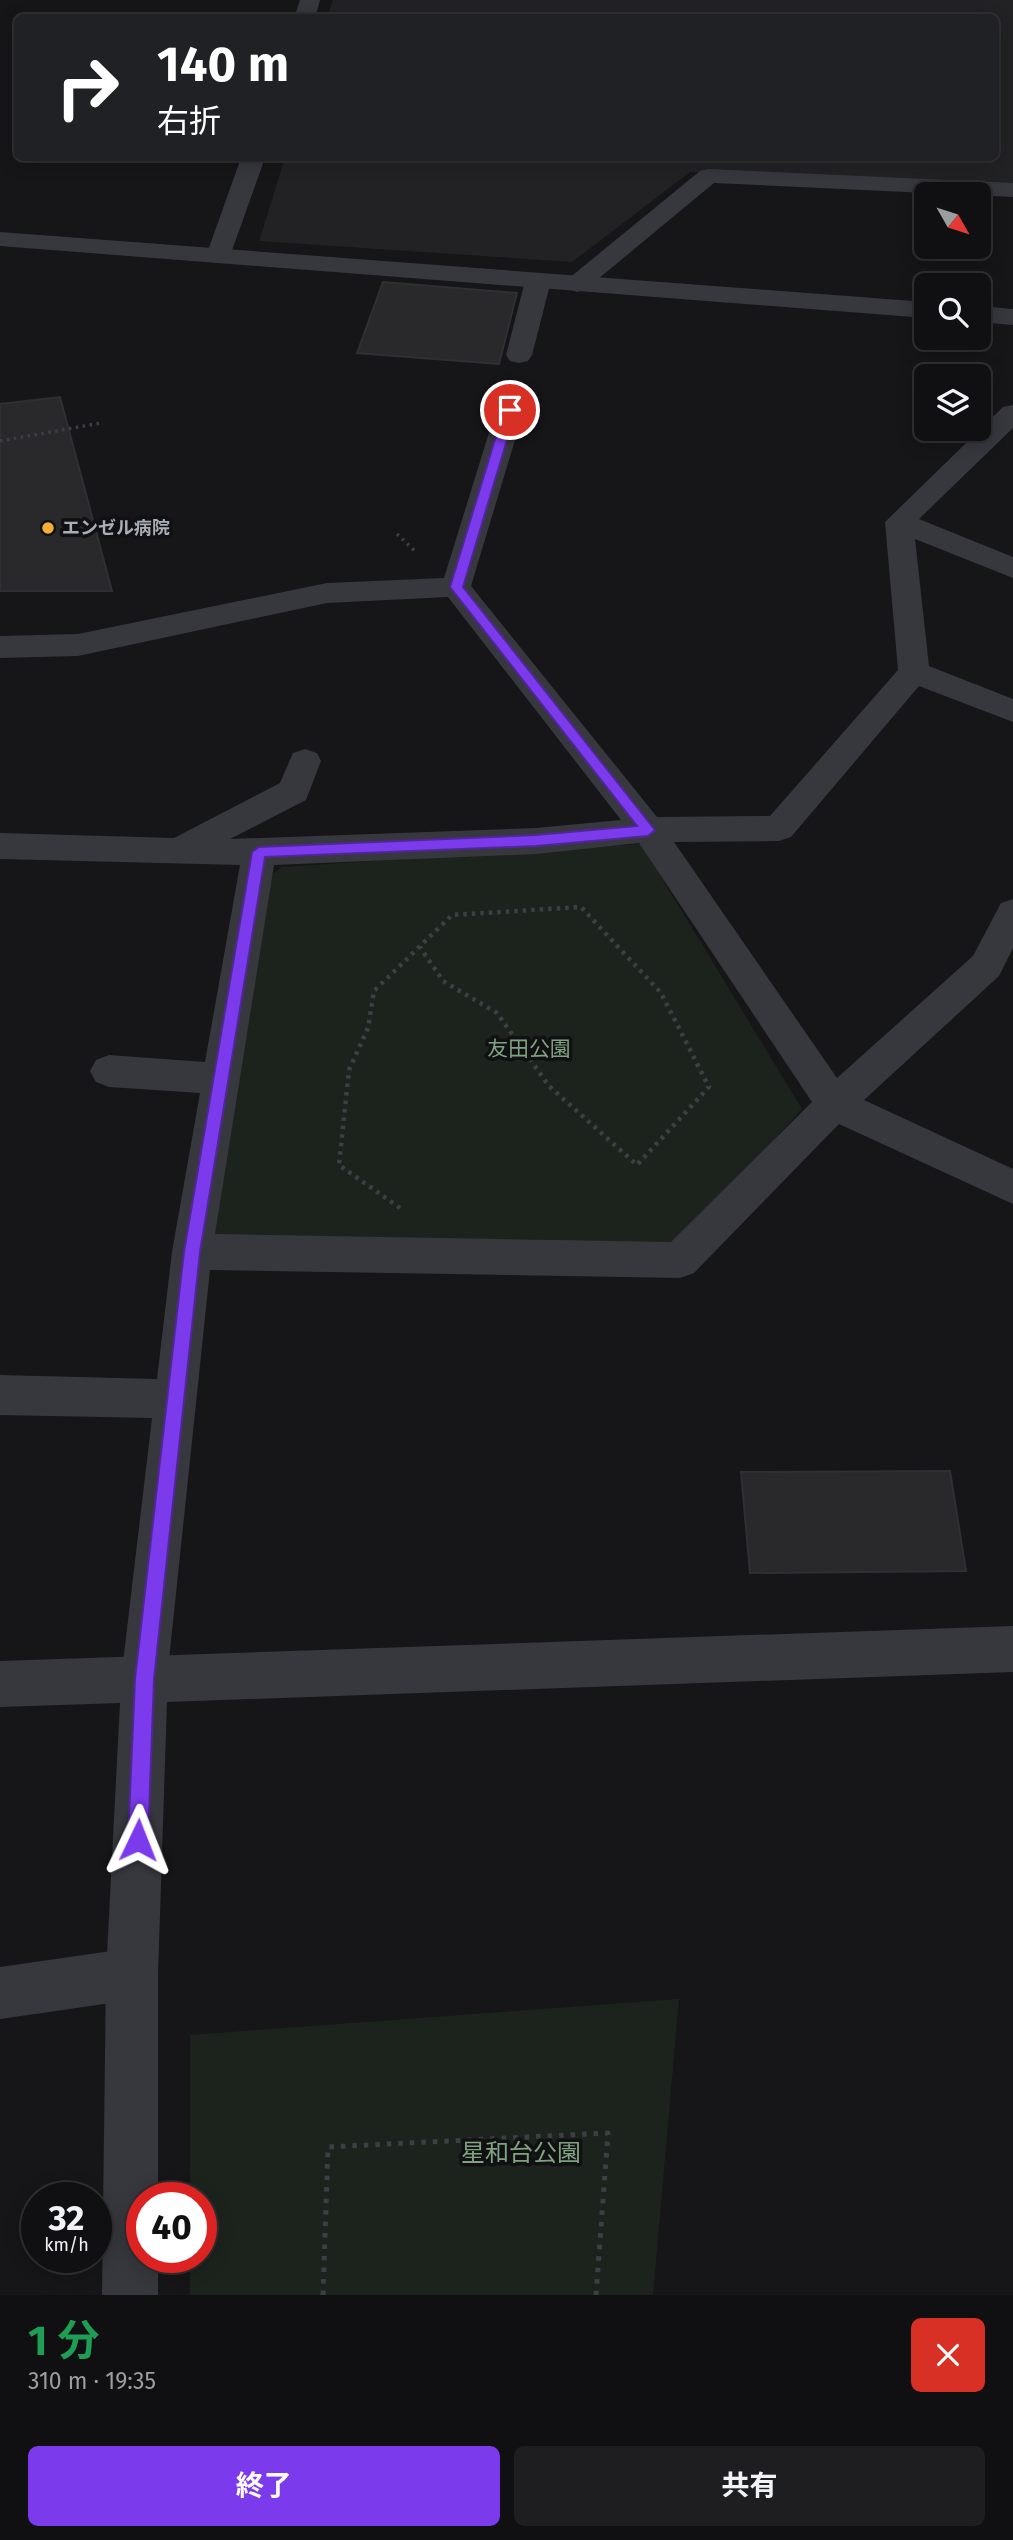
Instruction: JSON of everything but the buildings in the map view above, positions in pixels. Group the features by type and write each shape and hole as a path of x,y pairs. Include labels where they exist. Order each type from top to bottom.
{"street":[{"path":"218,256 252,161"},
{"path":"577,284 708,176 1013,190"},
{"path":"0,239 914,309"},
{"path":"519,355 538,281"},
{"path":"991,315 1013,317"},
{"path":"456,587 510,410"},
{"path":"899,522 1000,445 1013,413"},
{"path":"899,522 1013,568"},
{"path":"0,846 259,852 536,841 648,830 779,828 914,672 899,522"},
{"path":"0,647 78,645 327,593 456,587"},
{"path":"456,587 648,830 834,1104 1013,1187"},
{"path":"914,672 1013,711"},
{"path":"179,851 294,791 305,761"},
{"path":"130,2295 132,1974 144,1679 192,1252 259,852"},
{"path":"192,1252 680,1259 834,1104 986,965 1013,913"},
{"path":"109,1071 221,1079"},
{"path":"0,1395 175,1399"},
{"path":"0,1684 1013,1649"},
{"path":"0,1993 132,1974"}],"path":[{"path":"0,441 101,423"},
{"path":"402,1209 391,1205 339,1165 349,1070 368,1028 374,991 452,915 581,907 661,993 709,1087 637,1165 549,1086 497,1013 443,981 420,947"},
{"path":"323,2295 328,2147 608,2133 596,2295"}],"shaded area":[{"path":"333,0 1013,0 1013,184 690,172 572,262 259,241 284,161 999,161 999,14 328,14"}],"green space":[{"name":"友田公園","path":"641,844 802,1109 675,1250 215,1243 206,1227 262,882 282,867"},
{"name":"星和台公園","path":"679,1999 653,2295 190,2295 190,2273 217,2273 217,2182 190,2182 190,2035"}],"place":[{"name":"エンゼル病院","path":"48,528"}],"route":[{"path":"138,1840 144,1679 192,1252 259,852 536,841 648,830 456,587 510,410"}]}
